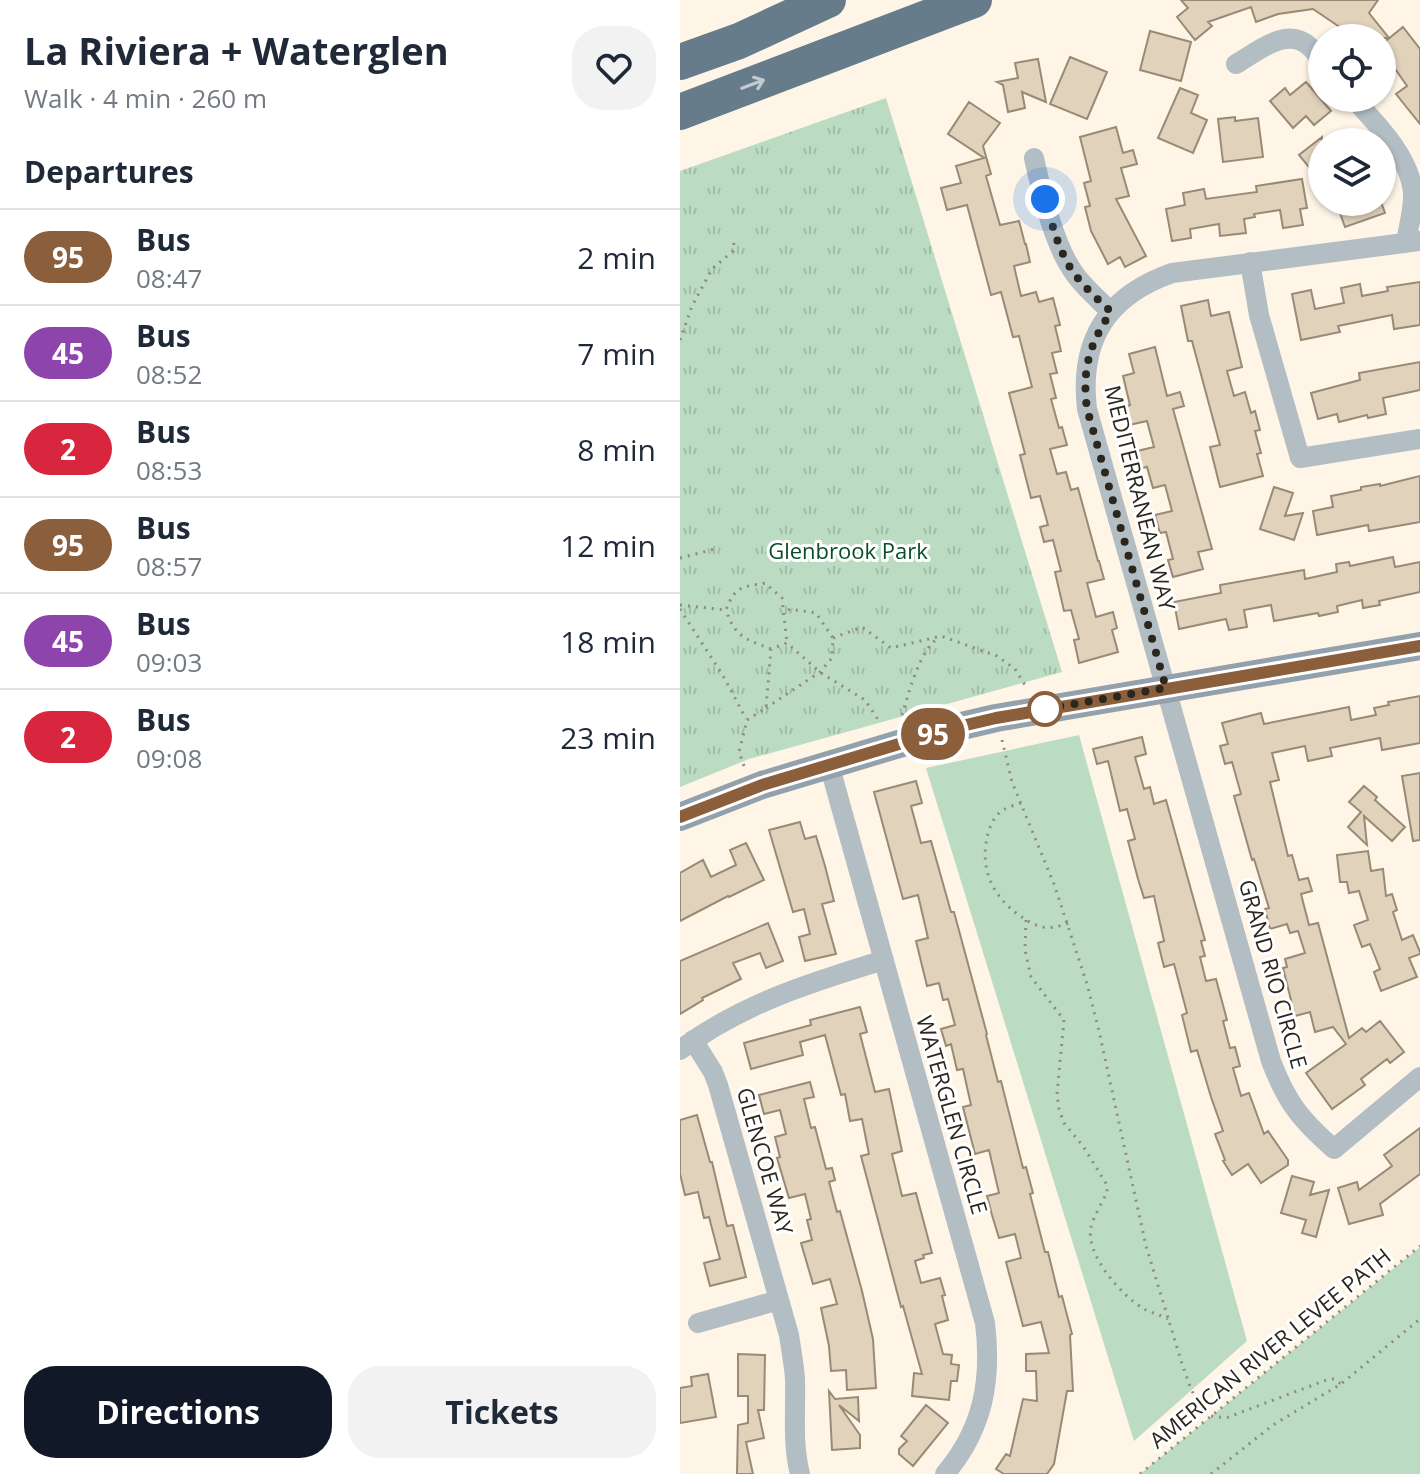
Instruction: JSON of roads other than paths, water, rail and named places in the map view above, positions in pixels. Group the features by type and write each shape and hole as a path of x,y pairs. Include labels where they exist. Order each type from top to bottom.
{"highway":[{"path":"680,62 739,41 828,0"},
{"path":"680,112 974,0"}],"street":[{"path":"1236,64 1280,39 1301,40 1308,45"},
{"path":"1366,112 1386,134 1406,168 1413,194 1413,242"},
{"path":"1034,158 1058,243 1069,265 1083,285 1111,312"},
{"name":"MEDITERRANEAN WAY","path":"1166,688 1087,409 1086,366 1093,342 1111,312 1139,287 1172,273 1413,242"},
{"path":"1250,262 1259,315 1300,458 1420,439"},
{"path":"680,817 762,785 829,764 996,718 1420,646"},
{"name":"GRAND RIO CIRCLE","path":"1166,688 1271,1061 1279,1084 1292,1105 1307,1125 1334,1149 1420,1077"},
{"name":"WATERGLEN CIRCLE","path":"829,764 985,1323 988,1372 984,1396 967,1442 945,1474"},
{"path":"687,1045 780,994 884,960"},
{"name":"GLENCOE WAY","path":"687,1045 713,1072 718,1085 779,1300 793,1358 794,1429 800,1474"},
{"path":"698,1323 779,1300"}],"park label":[{"name":"Glenbrook Park","path":"848,551"}]}
